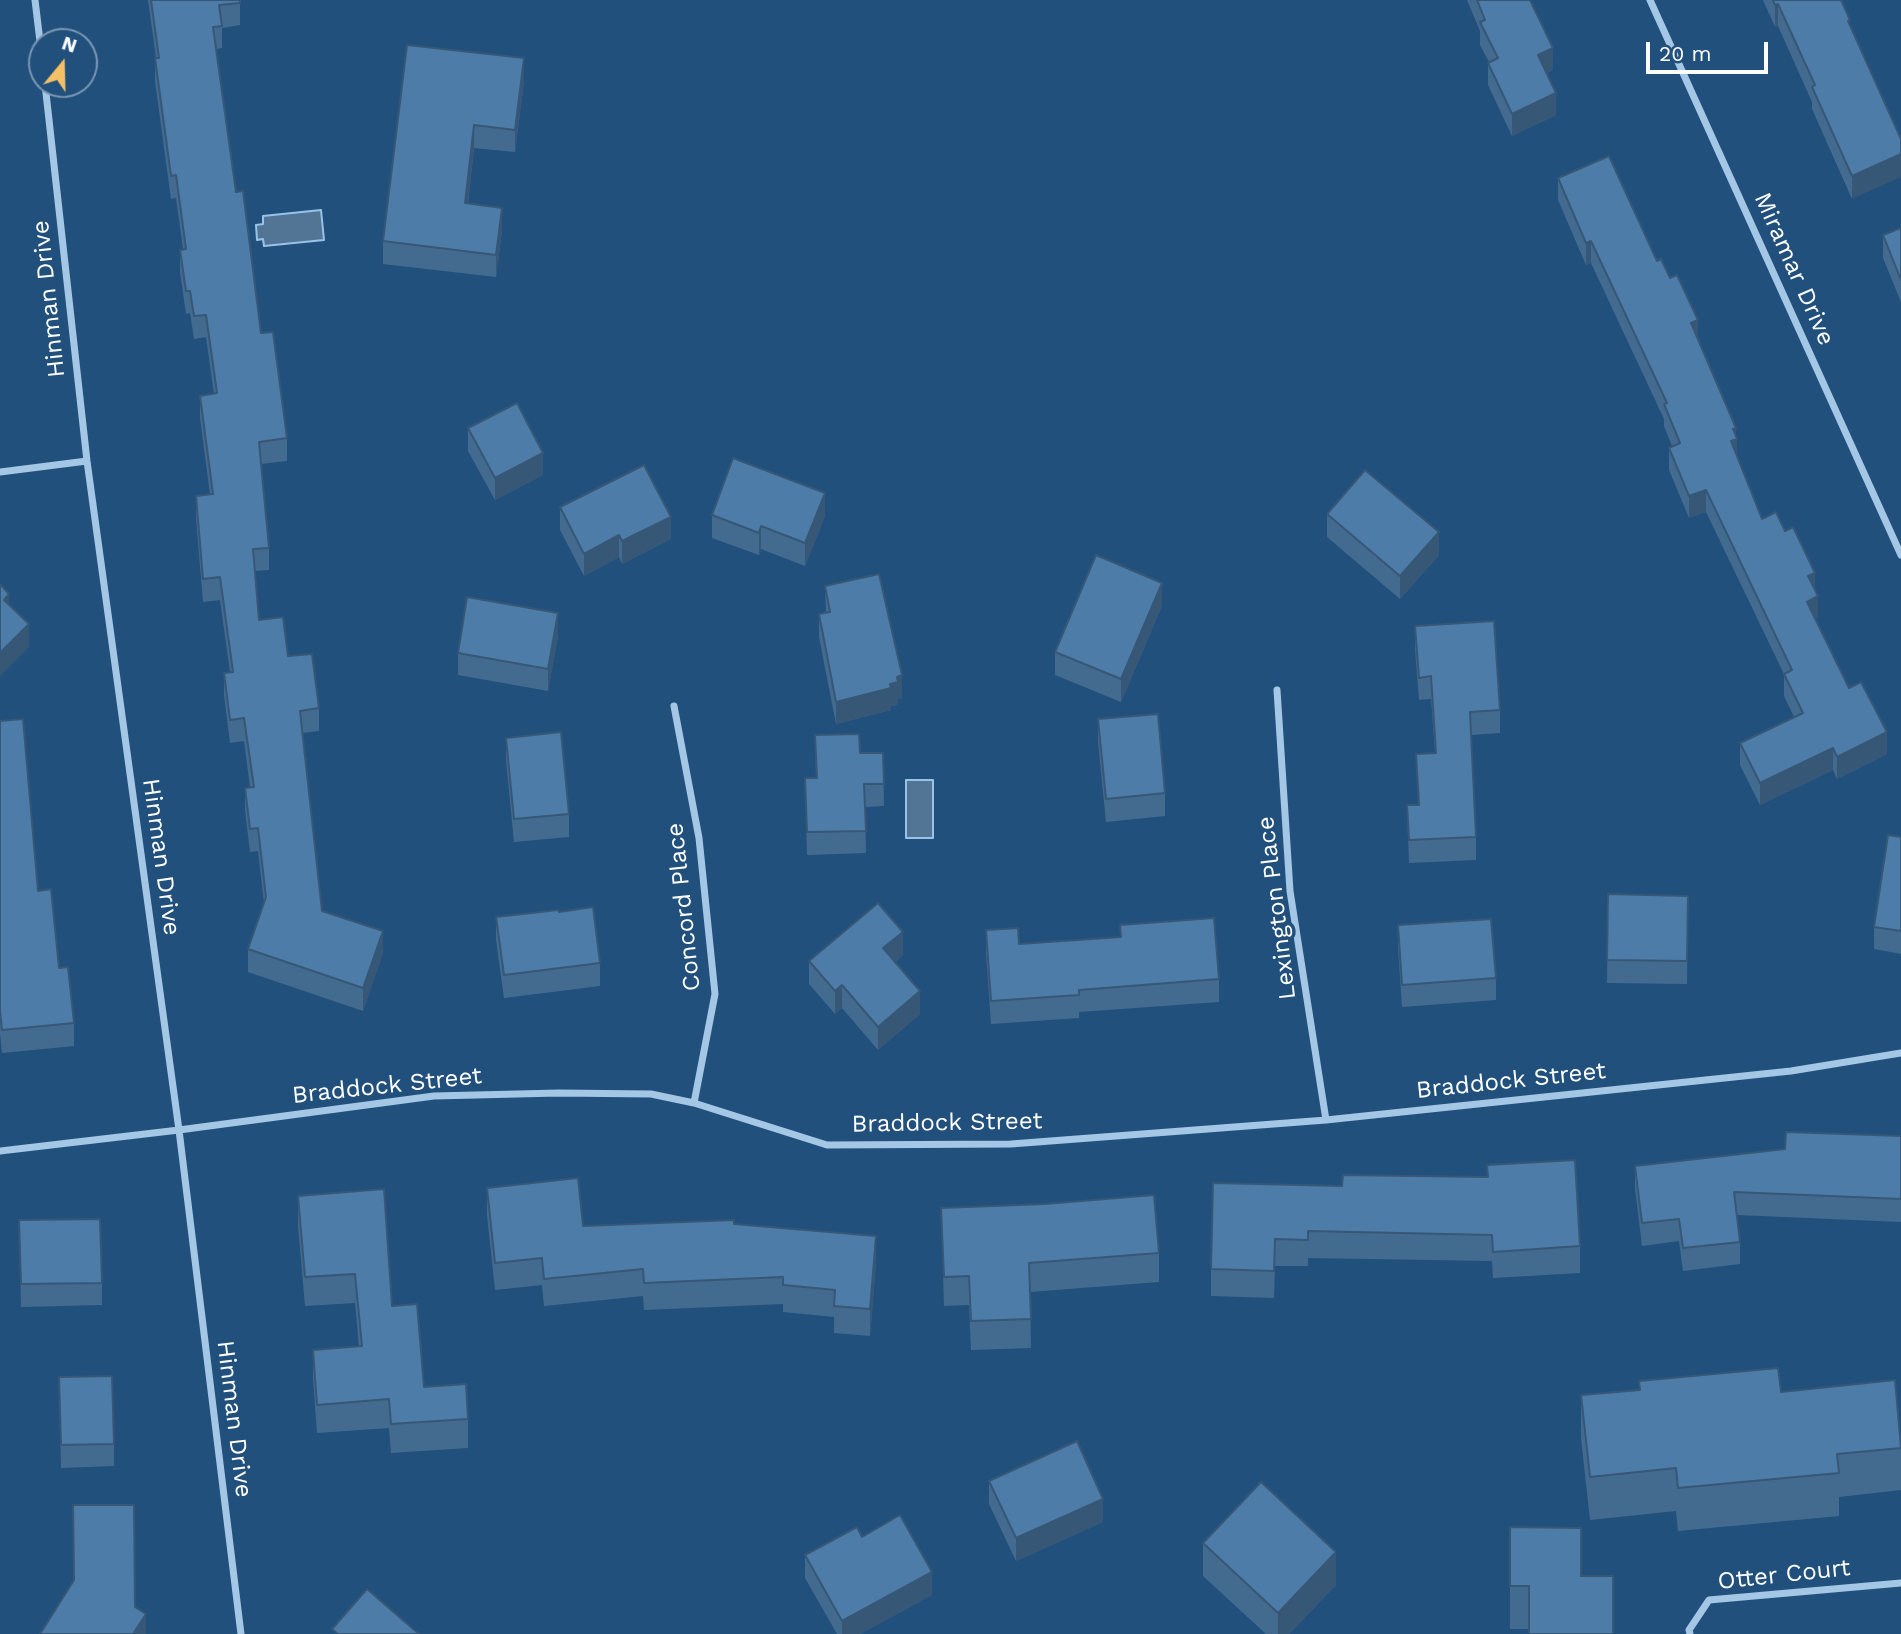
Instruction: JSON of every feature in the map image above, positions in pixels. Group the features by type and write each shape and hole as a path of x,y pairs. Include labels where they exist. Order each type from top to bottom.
{"street":[{"path":"36,0 39,28"},
{"name":"Miramar Drive","path":"1650,0 1901,555"},
{"name":"Hinman Drive","path":"47,98 87,461 179,1130 241,1634"},
{"path":"0,472 87,461"},
{"name":"Lexington Place","path":"1277,690 1290,891 1325,1120"},
{"name":"Concord Place","path":"674,706 699,838 715,994 694,1103"},
{"name":"Braddock Street","path":"0,1151 433,1096 559,1093 651,1094 694,1103 827,1144 1011,1144 1325,1120 1791,1071 1901,1053"},
{"name":"Otter Court","path":"1689,1634 1709,1600 1901,1583"}],"water":[{"path":"321,210 324,240 264,246 263,239 257,240 256,225 263,224 263,216"},
{"path":"906,780 933,780 933,838 906,838"}],"building":[{"path":"151,0 240,0 240,3 219,5 222,26 213,27 236,192 243,191 261,333 273,332 287,438 259,442 269,548 253,549 259,620 283,617 288,656 312,654 319,708 300,711 322,911 383,931 363,988 248,949 266,897 258,828 250,829 245,788 254,787 244,718 230,720 224,673 233,672 220,577 203,579 196,496 213,494 200,396 217,393 206,315 194,316 190,291 186,291 180,250 186,249 176,175 171,176 155,58 159,58"},
{"path":"1477,0 1530,0 1553,48 1538,55 1556,93 1512,114 1488,63 1498,58 1480,22 1485,20"},
{"path":"1773,0 1841,0 1901,139 1901,154 1852,176 1812,87 1815,85 1778,4 1775,5"},
{"path":"407,45 524,58 515,130 474,125 465,203 502,208 496,255 383,241"},
{"path":"1609,156 1657,261 1661,259 1670,278 1677,275 1698,320 1691,323 1736,428 1733,429 1737,439 1731,441 1762,519 1776,512 1785,531 1793,527 1815,573 1808,576 1818,596 1807,602 1849,688 1861,682 1887,732 1837,757 1833,748 1760,783 1740,743 1803,713 1784,674 1792,670 1706,490 1689,496 1669,448 1680,443 1664,404 1667,403 1591,241 1586,243 1558,178"},
{"path":"1901,228 1901,280 1883,235"},
{"path":"517,403 543,453 495,478 468,428"},
{"path":"733,458 825,493 805,543 761,526 759,533 712,515"},
{"path":"644,465 671,517 622,541 619,535 584,554 560,507"},
{"path":"1365,470 1439,532 1400,576 1327,514"},
{"path":"1096,555 1162,583 1121,679 1055,652"},
{"path":"879,574 902,675 897,677 898,682 890,684 891,688 836,702 819,614 830,612 825,586"},
{"path":"0,584 9,594 4,600 29,624 0,653"},
{"path":"467,597 558,613 548,669 458,653"},
{"path":"1494,621 1500,710 1470,712 1476,837 1409,840 1407,805 1419,805 1416,754 1436,753 1431,676 1419,678 1415,626"},
{"path":"1158,714 1165,793 1106,799 1098,719"},
{"path":"23,719 38,891 51,889 59,968 68,967 74,1023 2,1030 0,721"},
{"path":"561,732 569,814 514,819 506,738"},
{"path":"859,734 860,753 883,753 884,784 864,784 866,831 807,832 805,778 817,778 815,735"},
{"path":"1888,835 1901,837 1901,931 1874,927"},
{"path":"1608,894 1688,896 1687,961 1607,960"},
{"path":"878,903 903,932 883,948 920,991 878,1027 842,985 835,991 809,961"},
{"path":"593,907 600,963 504,975 496,917"},
{"path":"1214,918 1219,979 1079,990 1079,995 991,1001 986,930 1018,928 1019,944 1121,937 1120,925"},
{"path":"1491,919 1496,978 1402,985 1398,925"},
{"path":"1786,1132 1901,1136 1901,1199 1734,1192 1740,1242 1683,1248 1679,1219 1642,1223 1635,1166 1785,1149"},
{"path":"1575,1160 1580,1246 1493,1252 1492,1235 1308,1231 1308,1240 1275,1239 1274,1271 1211,1269 1213,1183 1342,1186 1343,1175 1488,1177 1487,1165"},
{"path":"578,1178 583,1226 734,1220 734,1224 876,1236 870,1309 834,1306 835,1290 783,1285 783,1277 644,1283 643,1269 544,1279 542,1258 495,1263 487,1188"},
{"path":"384,1189 392,1306 417,1304 424,1387 466,1384 468,1419 391,1424 389,1399 317,1405 313,1350 362,1346 355,1274 305,1277 298,1196"},
{"path":"1154,1195 1159,1253 1029,1263 1031,1319 971,1321 969,1276 944,1277 941,1208 1045,1204"},
{"path":"100,1219 102,1283 21,1284 19,1220"},
{"path":"1778,1368 1781,1392 1895,1380 1901,1448 1837,1454 1839,1473 1678,1488 1676,1468 1590,1477 1581,1395 1640,1390 1639,1381"},
{"path":"112,1376 114,1444 61,1445 59,1377"},
{"path":"1077,1441 1103,1499 1016,1538 989,1481"},
{"path":"1261,1482 1336,1552 1278,1613 1203,1543"},
{"path":"73,1505 134,1505 135,1607 146,1614 133,1634 40,1634 74,1580"},
{"path":"900,1515 932,1572 842,1621 805,1555 857,1527 862,1537"},
{"path":"1510,1527 1581,1528 1581,1576 1613,1576 1613,1634 1529,1634 1529,1586 1510,1586"},
{"path":"367,1589 419,1634 338,1634 332,1629"}]}
